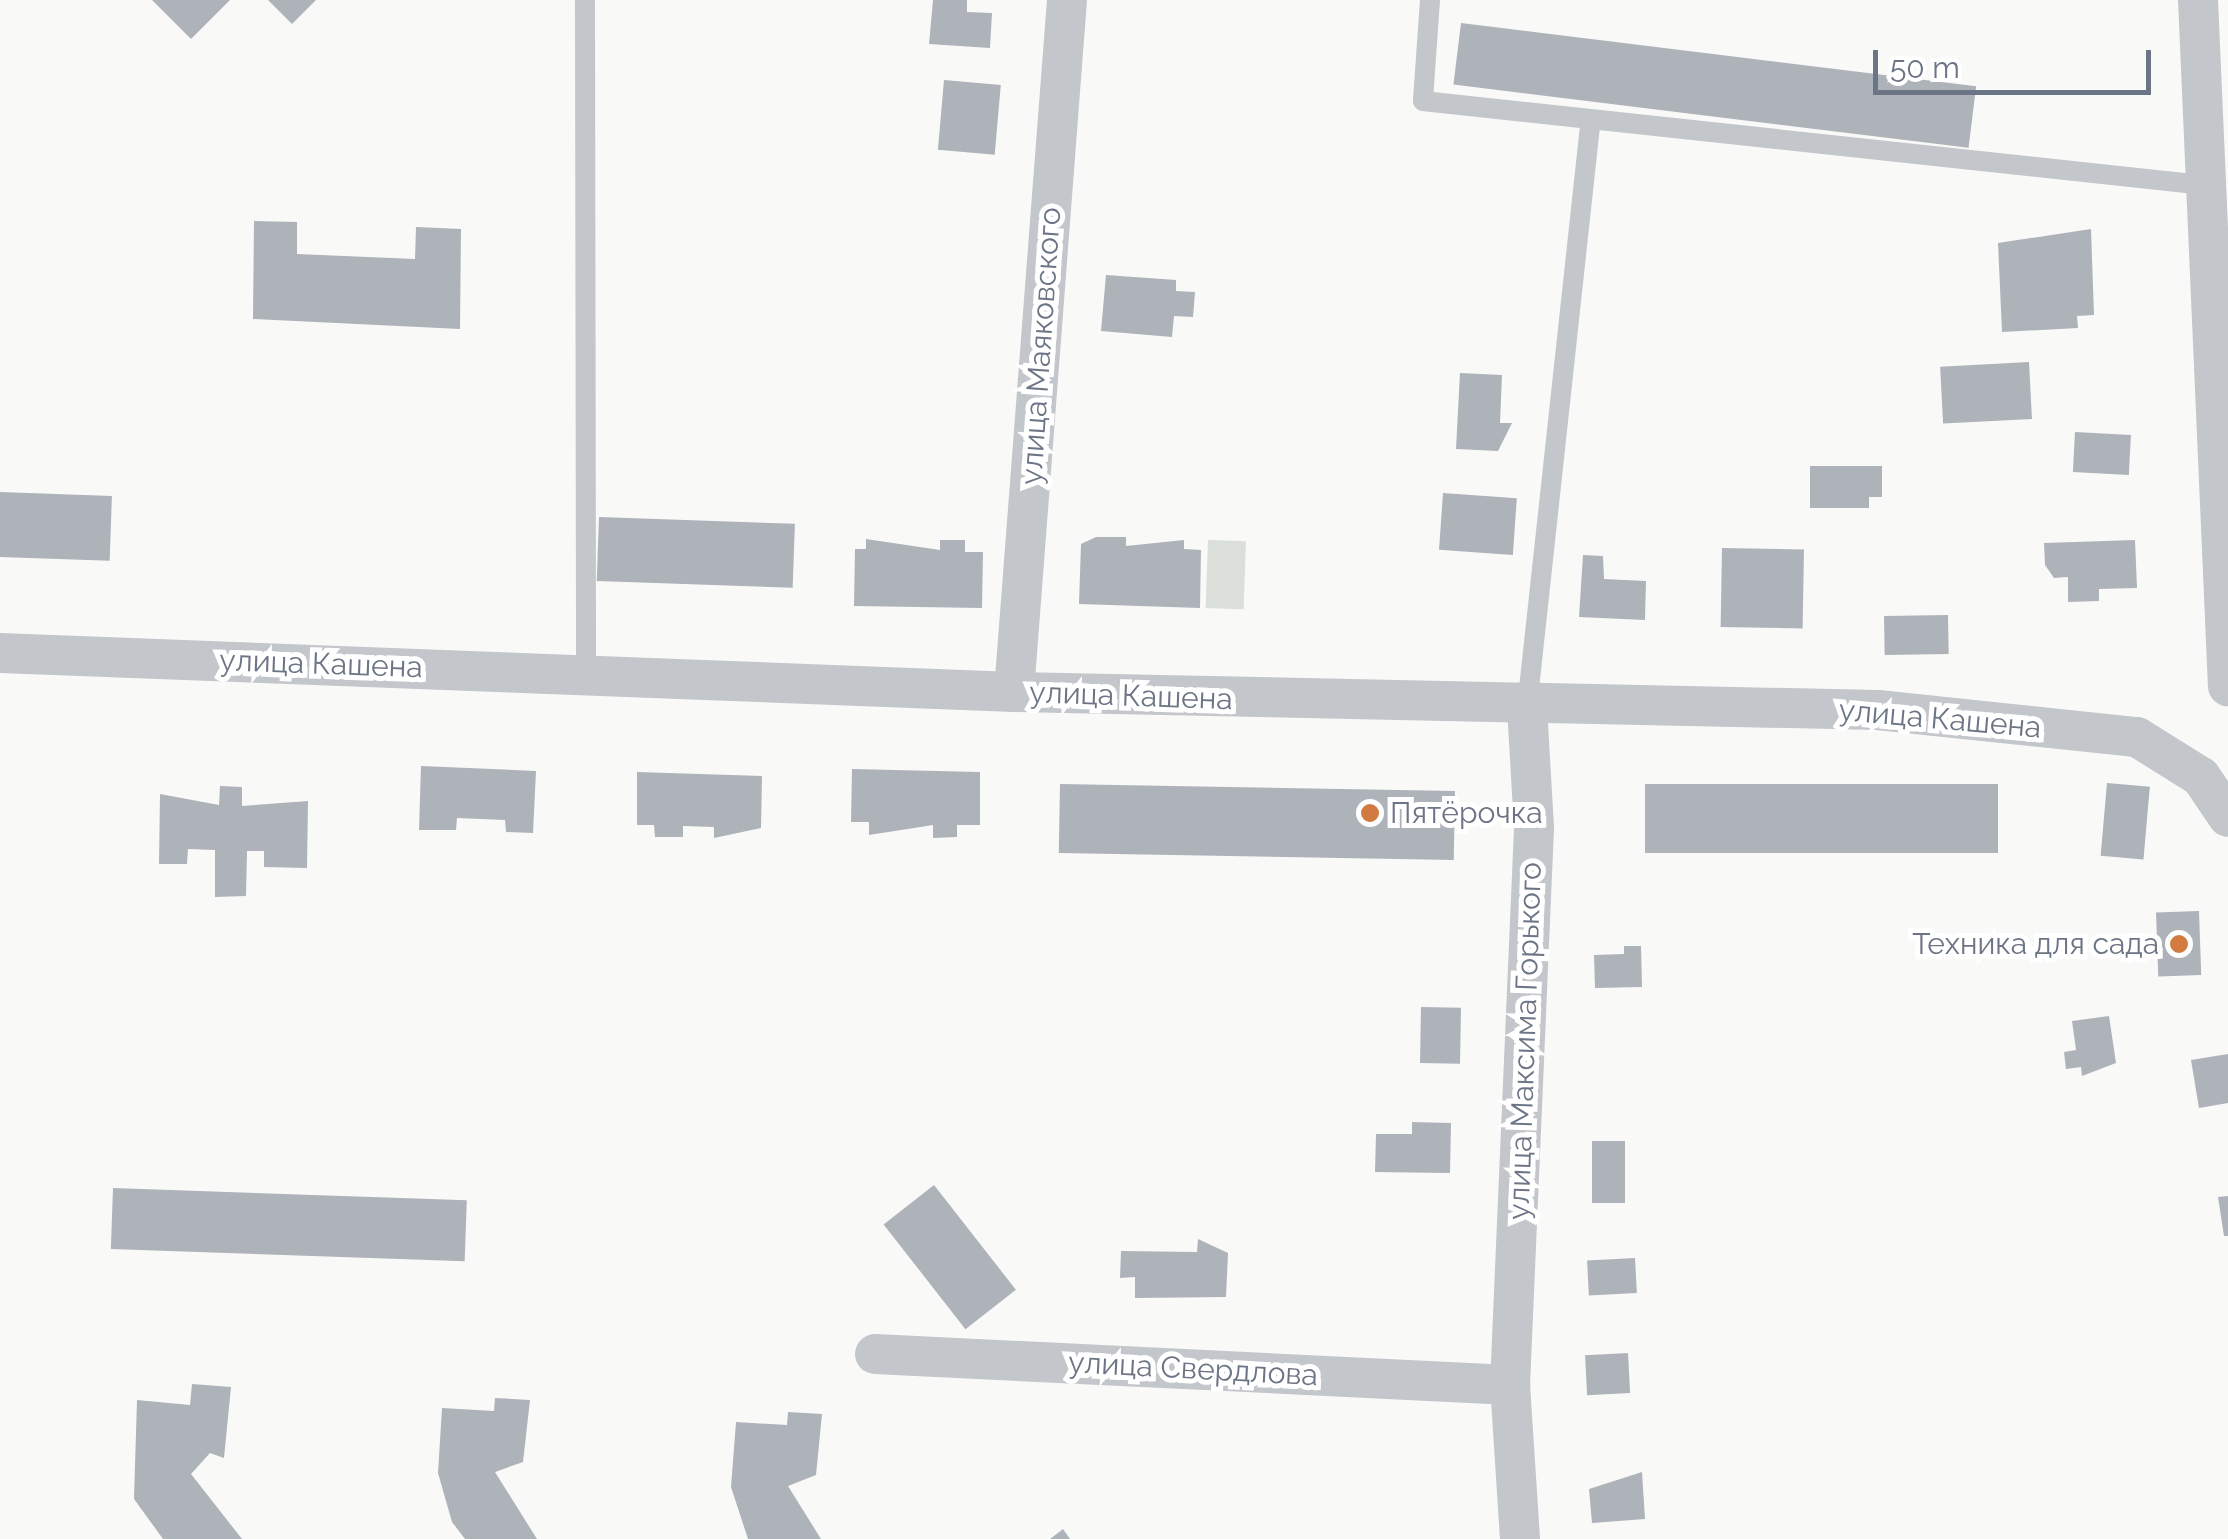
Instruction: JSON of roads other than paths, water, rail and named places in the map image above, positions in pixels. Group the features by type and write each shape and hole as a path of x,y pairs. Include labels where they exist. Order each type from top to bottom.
{"street":[{"name":"улица Маяковского","path":"1014,692 1067,0"},
{"path":"2198,0 2204,185 2217,240 2228,686"},
{"name":"улица Кашена","path":"0,653 1014,692 1526,707 1878,710 2137,737 2201,777 2228,817"},
{"name":"улица Максима Горького","path":"1520,1539 1510,1384 1534,828 1526,707"},
{"name":"улица Свердлова","path":"875,1354 1510,1384"}],"lane":[{"path":"585,0 586,674"},
{"path":"1430,0 1422,101 1590,126 2204,185"},
{"name":"улица Максима Горького","path":"1526,707 1590,126"}],"place":[{"name":"Пятёрочка","path":"1370,813"},
{"name":"Техника для сада","path":"2179,944"}]}
